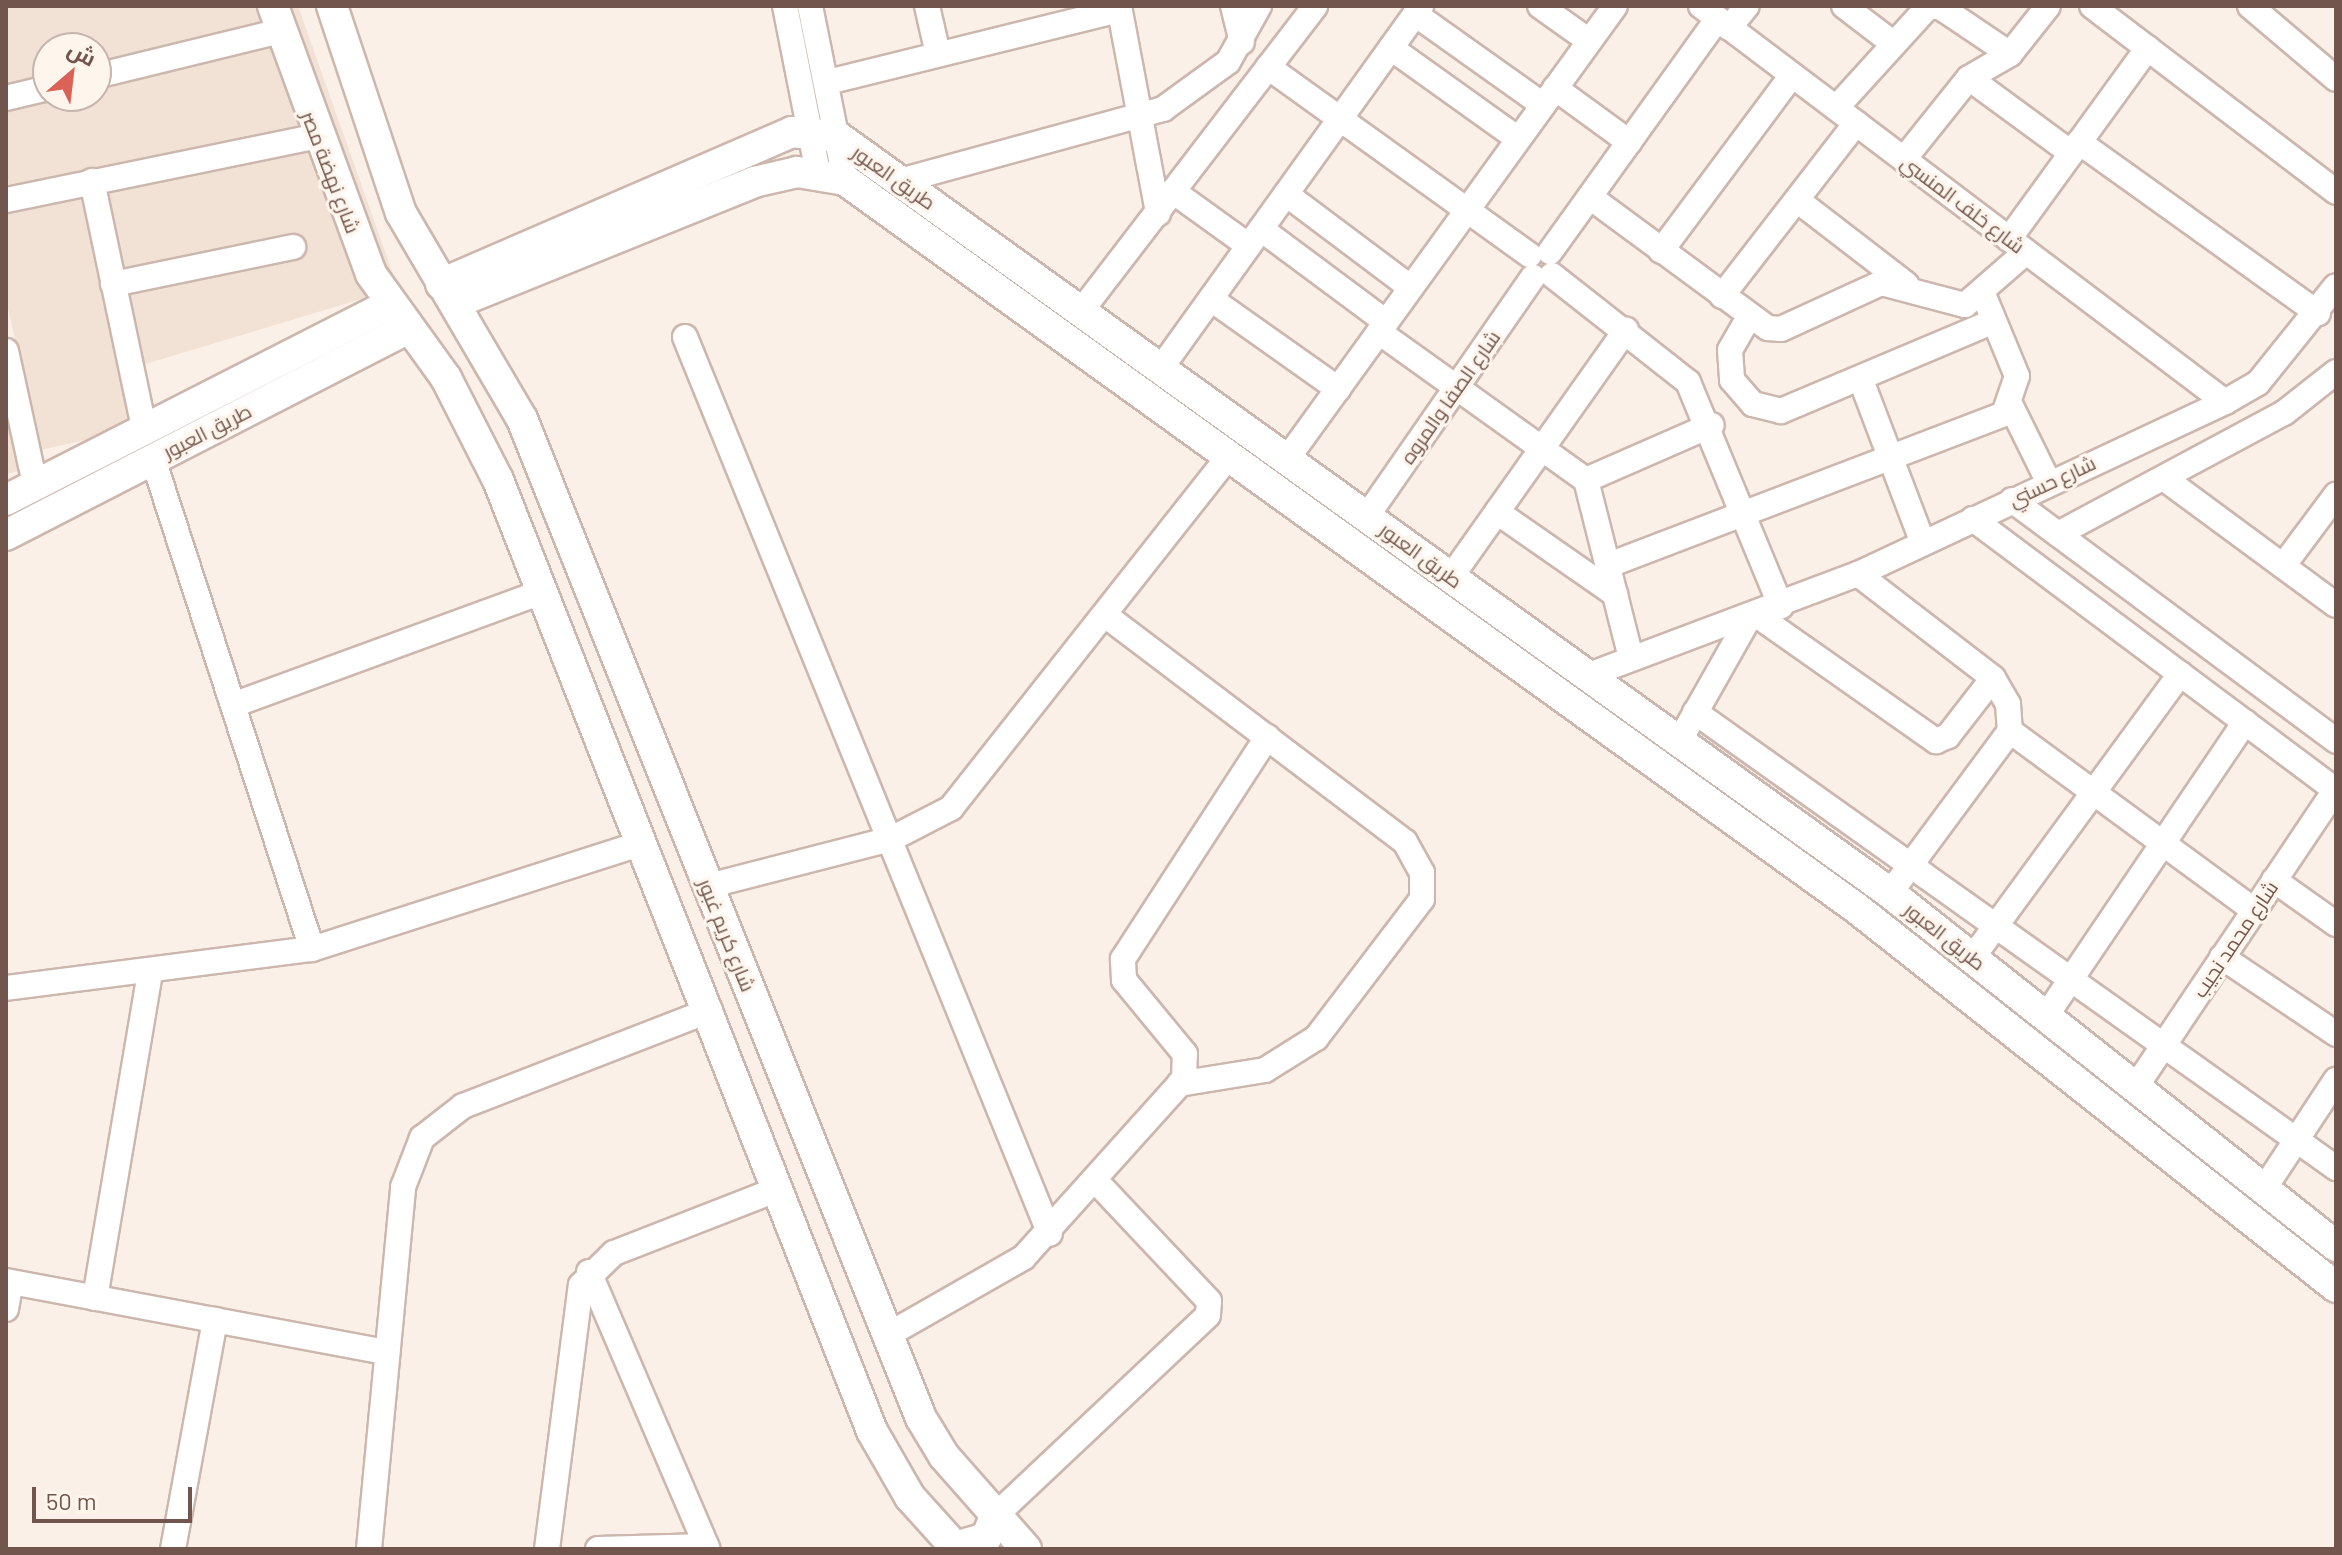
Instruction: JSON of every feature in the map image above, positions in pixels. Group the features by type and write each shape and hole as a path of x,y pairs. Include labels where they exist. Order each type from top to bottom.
{"street":[{"path":"332,6 391,187 448,293"},
{"path":"448,293 754,182 832,176 826,133 785,6"},
{"path":"810,6 828,82 826,133"},
{"path":"927,6 938,54"},
{"path":"1233,6 1242,42"},
{"path":"900,181 1139,115 1192,94 1242,42 1259,6"},
{"path":"1082,310 1315,6"},
{"path":"1540,6 1589,41"},
{"path":"1287,459 1615,6"},
{"name":"شارع الصفا والمروه","path":"1367,516 1716,18 1747,6"},
{"path":"1844,6 1890,41"},
{"path":"1904,159 1969,78 2010,54 2048,6"},
{"path":"2092,6 2336,192"},
{"path":"1836,108 1917,12 1940,7 2010,54"},
{"path":"828,82 938,54 1039,17 1119,8 1158,213"},
{"path":"2256,8 2336,79"},
{"path":"1161,368 1418,10 1549,97 1629,142"},
{"path":"112,71 276,18"},
{"name":"شارع نهضة مصر","path":"276,18 317,136 371,274 399,316"},
{"name":"شارع خلف المنسي","path":"1716,18 2225,402"},
{"path":"1391,48 1518,139"},
{"path":"1797,200 1906,284 1951,305 1983,294 2018,245 2075,148 2148,48"},
{"path":"1268,67 1541,265 1688,382 1712,425 1781,606"},
{"path":"1661,251 1792,75"},
{"path":"1969,78 2318,313"},
{"path":"6,98 32,92"},
{"path":"1722,296 1856,123"},
{"path":"448,293 792,132 826,133"},
{"name":"طريق العبور","path":"826,133 900,181 1082,310 1890,893 2336,1246"},
{"path":"6,200 317,136"},
{"name":"طريق العبور","path":"832,176 1229,456 1937,968 2336,1287"},
{"path":"92,181 144,428"},
{"path":"1174,192 1255,237 1382,327 1456,388 1586,480 1631,658"},
{"path":"1286,194 1411,288"},
{"path":"1590,197 1749,317 1781,329 1881,283 1906,284"},
{"path":"113,284 293,247"},
{"name":"شارع حسني","path":"1589,675 1753,618 1858,574 2048,481 2225,402 2258,383 2318,313 2336,286"},
{"name":"شارع كريم غبور","path":"448,293 511,394 886,1336 934,1440 1026,1549"},
{"path":"1983,294 2017,376 2011,406 2048,481"},
{"path":"1211,299 1338,389"},
{"path":"399,316 475,430 710,1010 872,1431 910,1497 956,1548 980,1543 996,1515 1208,1315 1209,1301 1096,1181"},
{"name":"طريق العبور","path":"6,500 144,428 399,316"},
{"name":"طريق العبور","path":"6,535 153,459 399,316"},
{"path":"1749,317 1729,365 1753,404 1781,411 1861,380 1994,321"},
{"path":"1451,577 1626,330"},
{"path":"685,337 1050,1234"},
{"path":"6,351 35,484"},
{"path":"1861,380 1923,543"},
{"path":"2258,383 2284,413"},
{"path":"2058,534 2165,479 2330,385"},
{"path":"1609,565 1892,456 2011,406"},
{"path":"1586,480 1712,425"},
{"path":"708,886 891,839 964,796 1229,456"},
{"path":"153,459 312,949"},
{"path":"2165,479 2336,605"},
{"path":"2283,566 2336,495"},
{"path":"2012,500 2336,741"},
{"path":"1497,512 1615,594"},
{"path":"1973,519 2335,790"},
{"path":"1858,574 1993,678 2008,704 2010,731 1890,893"},
{"path":"233,705 542,592"},
{"path":"1105,615 1405,842 1422,873 1422,899 1330,1024 1300,1051 1265,1070 1179,1084"},
{"path":"1661,767 1753,618 1936,741 1948,736 1993,678"},
{"path":"1973,957 2180,674"},
{"path":"1569,701 1589,675"},
{"path":"1695,712 2336,1168"},
{"path":"2046,1016 2245,722"},
{"path":"2010,731 2095,790 2254,910"},
{"path":"886,1336 986,1284 1050,1234 1179,1084 1185,1054 1124,980 1123,959 1267,737"},
{"name":"شارع محمد نجيب","path":"2135,1088 2335,790"},
{"path":"6,988 150,973 312,949 643,843"},
{"path":"2274,880 2336,924"},
{"path":"2222,957 2336,1034"},
{"path":"95,1298 150,973"},
{"path":"369,1549 403,1187 422,1138 463,1106 710,1010"},
{"path":"2264,1189 2336,1080"},
{"path":"547,1549 572,1313 589,1272 614,1253 778,1189"},
{"path":"589,1272 707,1548 598,1549"},
{"path":"6,1309 9,1282 387,1352"},
{"path":"173,1549 215,1320"}],"shaded area":[{"path":"6,6 298,6 398,288 119,372 131,430 40,450 43,465 6,474 6,346 16,343 6,300"}]}
